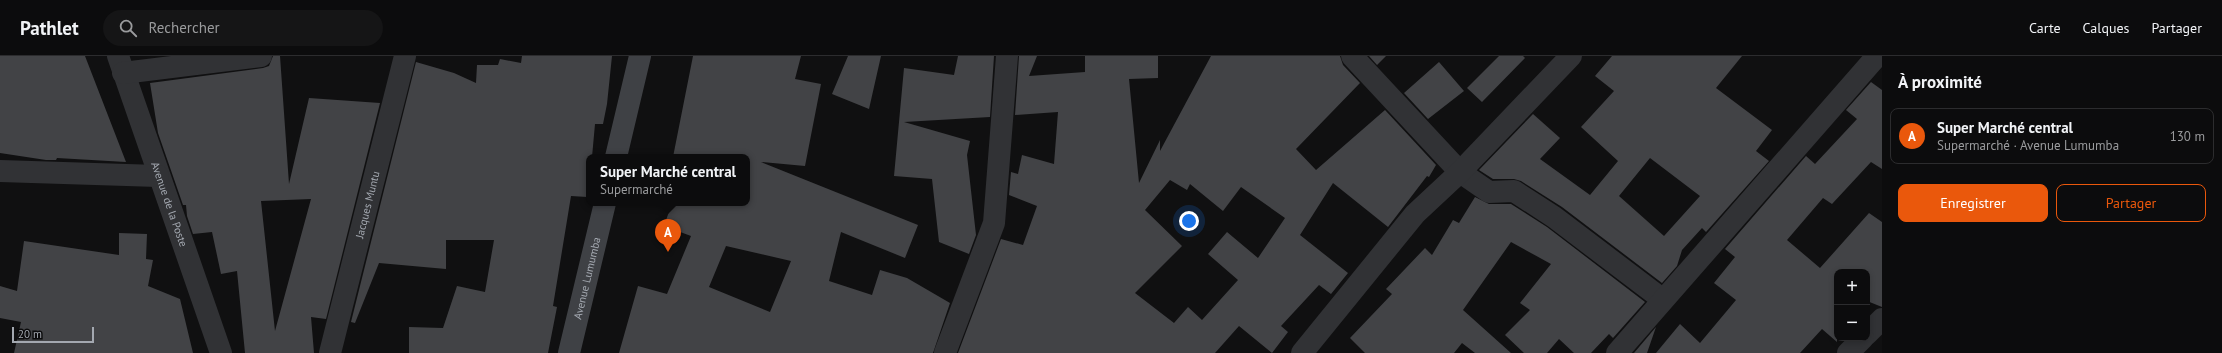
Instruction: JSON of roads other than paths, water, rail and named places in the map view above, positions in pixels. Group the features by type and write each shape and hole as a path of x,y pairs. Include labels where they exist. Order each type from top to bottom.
{"main road":[{"path":"617,154 640,56"},
{"name":"Avenue Lumumba","path":"569,353 604,206"}],"street":[{"path":"121,64 261,56"},
{"name":"Jacques Muntu","path":"330,353 405,56"},
{"path":"945,353 994,223 1007,56"},
{"path":"1352,56 1460,172 1489,192 1514,191 1554,217 1662,299"},
{"path":"1302,353 1415,214 1460,172 1571,56"},
{"path":"1617,353 1662,299 1877,56"},
{"name":"Avenue de la Poste","path":"121,64 158,176 221,353"},
{"path":"0,170 158,176"},
{"path":"1870,331 1882,319"},
{"path":"1848,353 1860,341"}],"place":[{"name":"Super Marché central","path":"668,252"}]}
